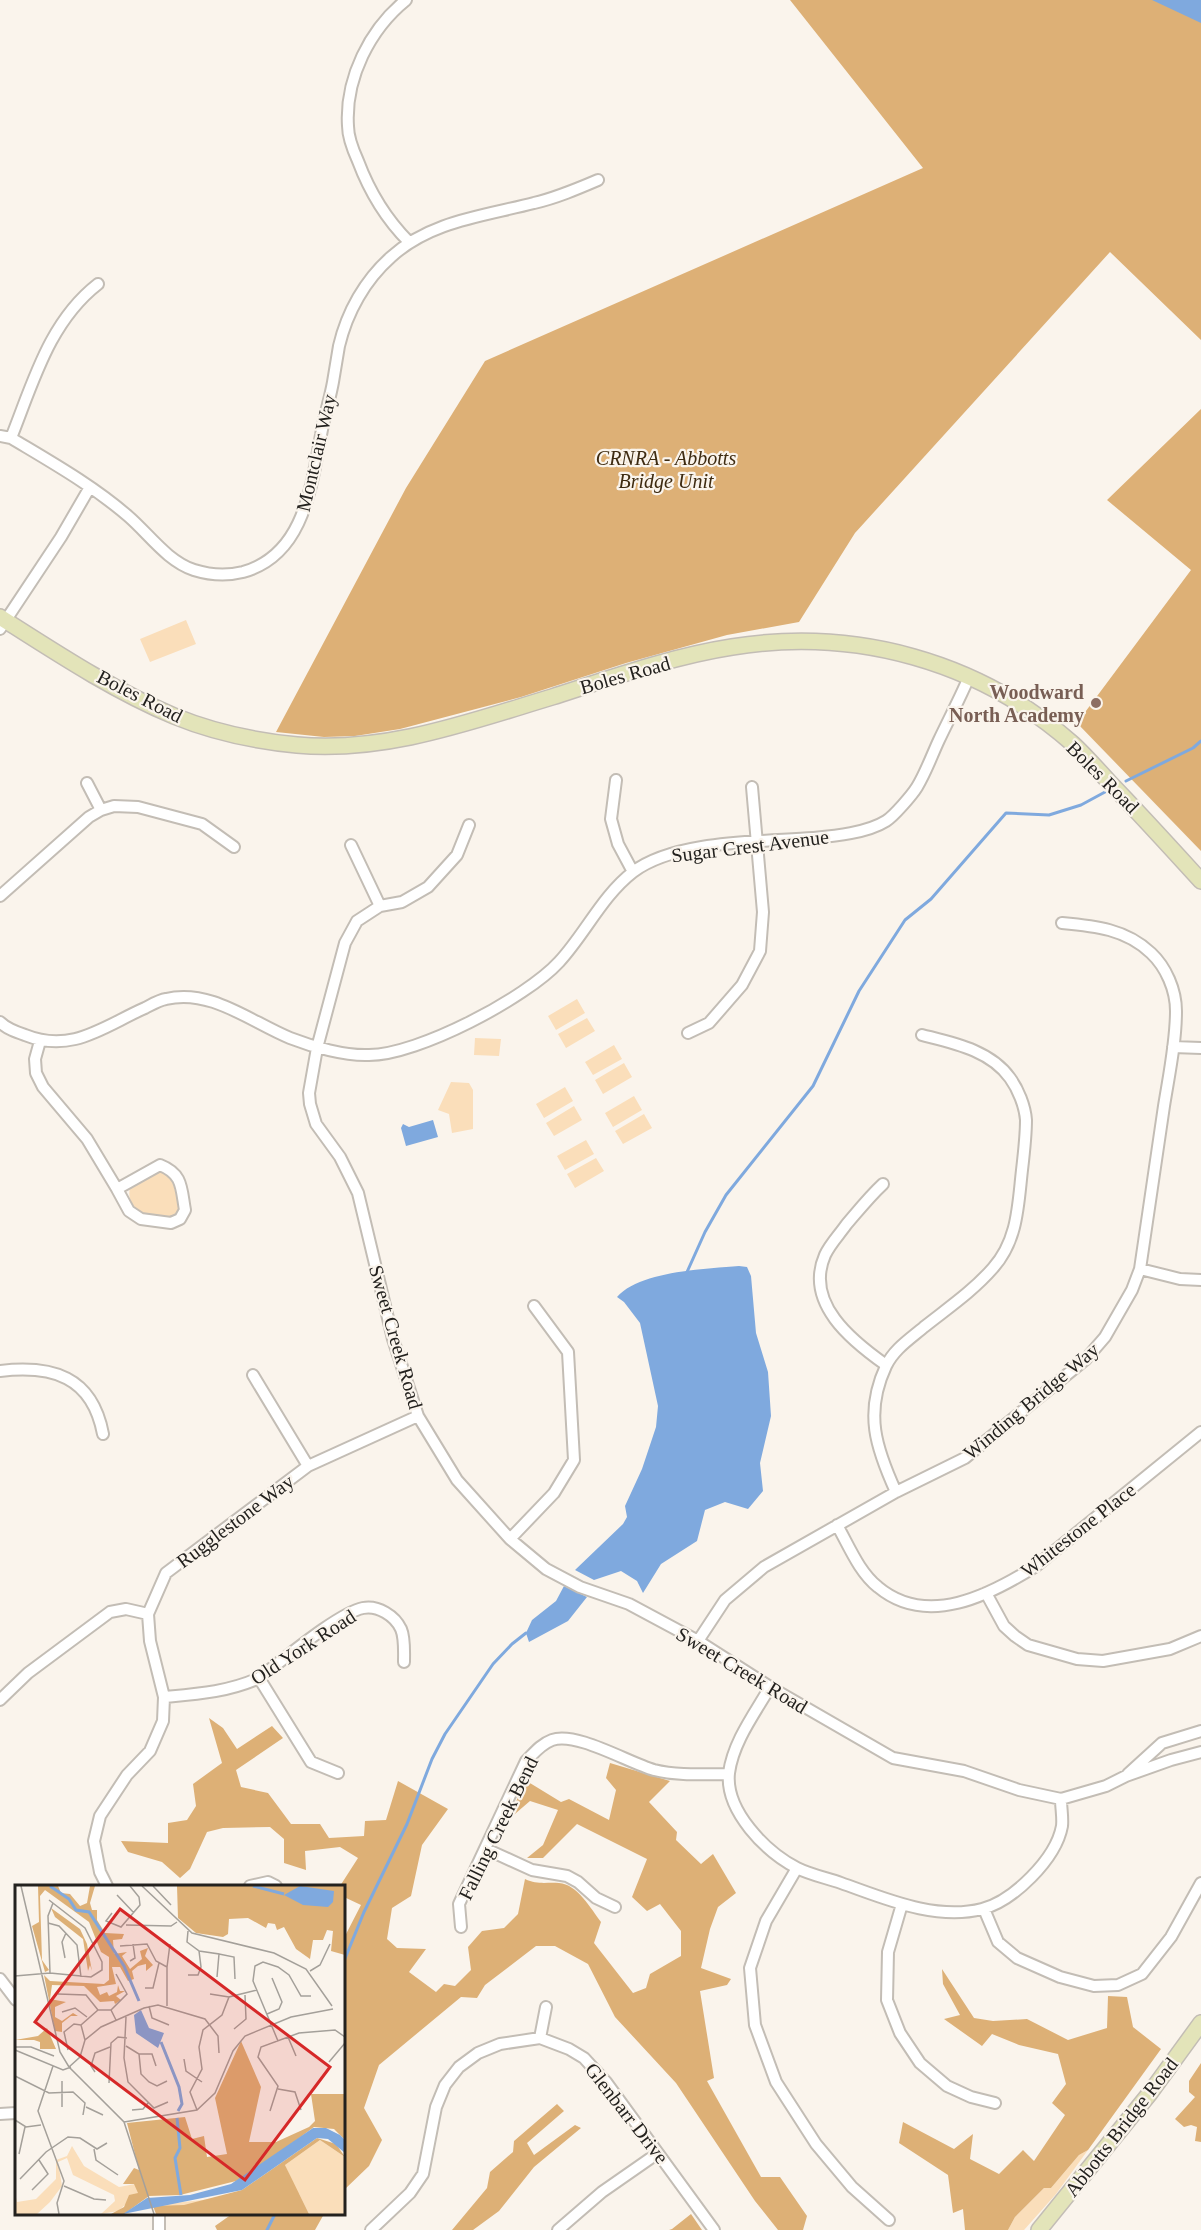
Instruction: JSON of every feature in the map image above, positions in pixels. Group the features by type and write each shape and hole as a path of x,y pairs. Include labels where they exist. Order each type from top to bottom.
{"street":[{"path":"406,0 384,21 364,52 352,87 348,126 350,143 375,201 395,229 409,242"},
{"name":"Montclair Way","path":"5,437 90,487 128,516 168,555 194,570 213,574 234,574 254,569 272,558 292,537 300,522 314,476 340,345 350,315 374,274 409,242 429,231 537,202 598,180"},
{"path":"5,437 55,332 74,306 98,284"},
{"path":"2,622 61,537 90,487"},
{"name":"Boles Road","path":"2,622 138,699 177,717 229,734 301,745 341,746 384,743 470,722 690,656 728,647 762,642 823,641 886,649 926,659 969,677 1002,693 1029,710 1075,746 1201,881"},
{"name":"Sugar Crest Avenue","path":"0,1022 6,1028 40,1041 74,1041 96,1033 166,999 199,997 317,1048 369,1056 392,1052 438,1035 527,991 560,962 603,903 633,872 663,856 698,848 846,835 886,821 916,789 969,677"},
{"path":"616,780 611,819 618,844 633,872"},
{"path":"87,783 101,810"},
{"path":"688,1033 709,1023 742,985 760,951 763,912 752,787"},
{"path":"0,896 89,817 114,806 138,807 202,824 234,847"},
{"name":"Sweet Creek Road","path":"469,825 457,855 428,887 402,902 380,906 357,921 345,943 317,1048 309,1093 316,1124 340,1157 358,1193 393,1339 418,1416 457,1480 510,1539 546,1569 571,1583 628,1605 699,1641 770,1687 893,1758 964,1771 1020,1790 1061,1799 1106,1786 1126,1776 1201,1752"},
{"path":"351,845 380,906"},
{"name":"Winding Bridge Way","path":"699,1641 725,1600 764,1567 896,1492 965,1458 1086,1359 1105,1337 1132,1290 1140,1269 1173,1047 1176,1010 1173,988 1164,970 1152,954 1132,938 1105,927 1062,923"},
{"path":"896,1492 880,1458 874,1432 877,1391 886,1365 898,1348 978,1284 995,1266 1008,1247 1017,1222 1026,1118 1021,1098 1010,1077 992,1059 969,1048 922,1035"},
{"path":"40,1041 35,1059 36,1072 43,1086 87,1139 129,1211 141,1219 171,1223 180,1219 185,1210 179,1178 171,1170 160,1165 117,1189"},
{"path":"1173,1047 1201,1048"},
{"path":"883,1184 869,1196 833,1242 824,1256 820,1275 822,1294 837,1323 863,1349 886,1365"},
{"path":"1140,1269 1180,1279 1201,1280"},
{"path":"510,1539 554,1493 574,1460 568,1352 534,1306"},
{"path":"0,1371 26,1368 46,1370 68,1379 88,1395 99,1414 103,1434"},
{"path":"253,1375 308,1466"},
{"name":"Rugglestone Way","path":"106,1885 100,1872 94,1841 100,1816 127,1775 150,1751 163,1721 164,1697 150,1641 148,1614 166,1573 308,1466 418,1416"},
{"name":"Whitestone Place","path":"837,1525 865,1574 878,1587 896,1599 916,1606 953,1605 1014,1580 1036,1566 1201,1432"},
{"path":"986,1593 1004,1626 1015,1636 1028,1645 1077,1659 1103,1661 1170,1649 1201,1636"},
{"name":"Old York Road","path":"164,1697 217,1692 259,1678 346,1614 364,1608 374,1608 389,1614 402,1630 404,1662"},
{"path":"0,1701 28,1673 110,1612 126,1609 148,1614"},
{"path":"259,1678 311,1762 338,1773"},
{"path":"770,1687 737,1743 729,1774 732,1796 743,1821 766,1845 797,1868 902,1904 939,1911 961,1912 984,1909 1014,1892 1040,1868 1053,1848 1062,1827 1061,1799"},
{"name":"Sweet Creek Road","path":"1126,1776 1162,1743 1201,1731"},
{"name":"Falling Creek Bend","path":"461,1927 459,1904 526,1761 538,1748 553,1739 570,1739 593,1746 653,1770 682,1774 729,1774"},
{"path":"486,1849 532,1870 567,1876 579,1881 596,1898 615,1907"},
{"path":"797,1868 766,1921 750,1968 754,2025 776,2082 816,2144 852,2187 889,2220"},
{"path":"257,1885 268,1882 273,1885"},
{"path":"984,1909 998,1942 1017,1958 1060,1977 1094,1986 1118,1985 1142,1974 1172,1937 1201,1883"},
{"path":"902,1904 888,1952 887,2000 900,2033 920,2063 947,2086 971,2097 995,2103"},
{"path":"0,1979 15,1999"},
{"path":"540,2038 546,2007"},
{"name":"Abbotts Bridge Road","path":"1039,2230 1150,2093 1201,2023"},
{"name":"Glenbarr Drive","path":"371,2230 410,2193 423,2174 436,2107 445,2085 459,2067 478,2053 500,2044 540,2038 569,2049 584,2058 606,2082 714,2230"},
{"path":"0,2114 15,2113"},
{"path":"558,2230 603,2192 658,2153"}],"shaded area":[{"path":"186,620 196,644 150,662 140,639"},
{"path":"577,999 585,1013 556,1030 548,1016"},
{"path":"587,1018 595,1031 566,1048 558,1034"},
{"path":"475,1038 501,1039 499,1056 474,1055"},
{"path":"614,1045 622,1059 593,1075 585,1062"},
{"path":"624,1063 632,1077 603,1094 595,1080"},
{"path":"451,1082 469,1083 473,1090 473,1129 452,1133 449,1114 438,1110"},
{"path":"565,1087 573,1101 544,1118 536,1104"},
{"path":"634,1096 642,1110 613,1127 605,1113"},
{"path":"574,1106 582,1120 554,1136 546,1123"},
{"path":"644,1114 652,1128 623,1144 615,1131"},
{"path":"586,1140 594,1154 565,1170 557,1156"},
{"path":"596,1158 604,1171 575,1188 567,1174"},
{"path":"162,1171 172,1181 180,1206 179,1213 167,1219 149,1217 140,1212 130,1198 130,1188 156,1172"},
{"path":"1088,2150 1056,2194 1024,2230 1008,2230 1015,2217 1044,2188 1051,2188 1079,2155"}],"green space":[{"name":"CRNRA - Abbotts Bridge Unit","path":"790,0 1166,0 1201,10 1201,340 1110,252 855,533 799,622 727,635 626,663 521,697 400,729 355,736 324,737 276,732 406,488 485,361 923,168"},
{"path":"1201,409 1201,851 1077,723 1191,570 1107,500"},
{"path":"209,1718 223,1728 237,1749 272,1726 283,1738 236,1770 241,1787 268,1793 291,1824 320,1824 329,1838 364,1836 365,1821 386,1820 398,1781 448,1809 422,1845 411,1896 392,1908 387,1939 397,1948 426,1949 409,1972 436,1992 444,1984 455,1986 471,1970 468,1947 482,1931 504,1928 518,1914 525,1879 538,1883 566,1884 578,1892 601,1922 594,1943 633,1993 646,1988 650,1974 681,1956 681,1931 660,1904 647,1911 632,1897 647,1859 577,1824 543,1858 527,1858 543,1845 558,1810 530,1801 509,1819 525,1780 561,1802 569,1799 609,1820 616,1790 606,1778 610,1763 670,1781 649,1802 677,1832 676,1840 701,1864 713,1854 736,1893 718,1907 710,1929 701,1968 731,1979 727,1985 700,1991 714,2078 707,2081 761,2177 780,2177 807,2216 803,2230 778,2230 755,2201 676,2083 615,2017 588,1964 555,1946 536,1946 485,1985 477,1998 461,1997 379,2065 364,2108 382,2140 369,2166 345,2189 345,1936 361,1905 345,1897 345,1885 341,1885 358,1858 340,1847 305,1851 306,1870 284,1863 284,1839 270,1827 223,1828 207,1832 190,1869 180,1878 162,1862 128,1852 121,1841 168,1843 168,1823 187,1820 196,1806 193,1784 222,1763"},
{"path":"942,1969 974,2018 993,2021 1027,2019 1068,2040 1107,2028 1108,1996 1127,1997 1133,2027 1161,2049 1088,2150 1079,2155 1051,2188 1044,2188 1015,2217 1008,2230 965,2230 963,2209 953,2213 948,2175 899,2143 903,2122 954,2149 973,2134 970,2159 999,2174 1023,2150 1034,2161 1065,2115 1052,2103 1066,2084 1058,2054 1019,2045 992,2034 982,2046 944,2019 960,2015 943,1984"},
{"path":"1201,2063 1201,2142 1195,2141 1197,2127 1191,2125 1184,2127 1175,2119 1195,2097 1189,2092 1189,2081"},
{"path":"557,2104 564,2111 527,2143 534,2155 575,2125 581,2128 534,2167 499,2211 473,2230 452,2230 487,2188 490,2172 513,2152 514,2141"},
{"path":"691,2214 702,2230 669,2230 672,2229"},
{"path":"231,2215 323,2215 315,2230 217,2230 215,2226"}],"water":[{"path":"1152,0 1201,0 1201,23"},
{"path":"433,1120 438,1137 406,1146 401,1128 403,1124 409,1127"},
{"path":"747,1267 751,1276 756,1333 768,1372 771,1416 760,1463 763,1491 748,1509 725,1502 705,1510 697,1541 661,1564 643,1593 637,1581 621,1571 594,1580 575,1570 623,1524 627,1517 625,1506 642,1469 656,1427 658,1406 640,1323 624,1302 617,1297 627,1288 657,1277 692,1270"},
{"path":"564,1586 587,1597 568,1621 529,1642 526,1633 532,1620 556,1601"}],"waterway":[{"path":"1126,781 1193,748 1201,741"},
{"path":"687,1272 705,1232 726,1195 813,1086 859,991 905,920 931,899 1006,813 1049,815 1081,805 1105,792"},
{"path":"345,1959 364,1912 407,1824 432,1759 445,1734 493,1664 526,1633"},
{"path":"267,2230 274,2215"}],"place":[{"name":"Woodward North Academy","path":"1096,703"}]}
